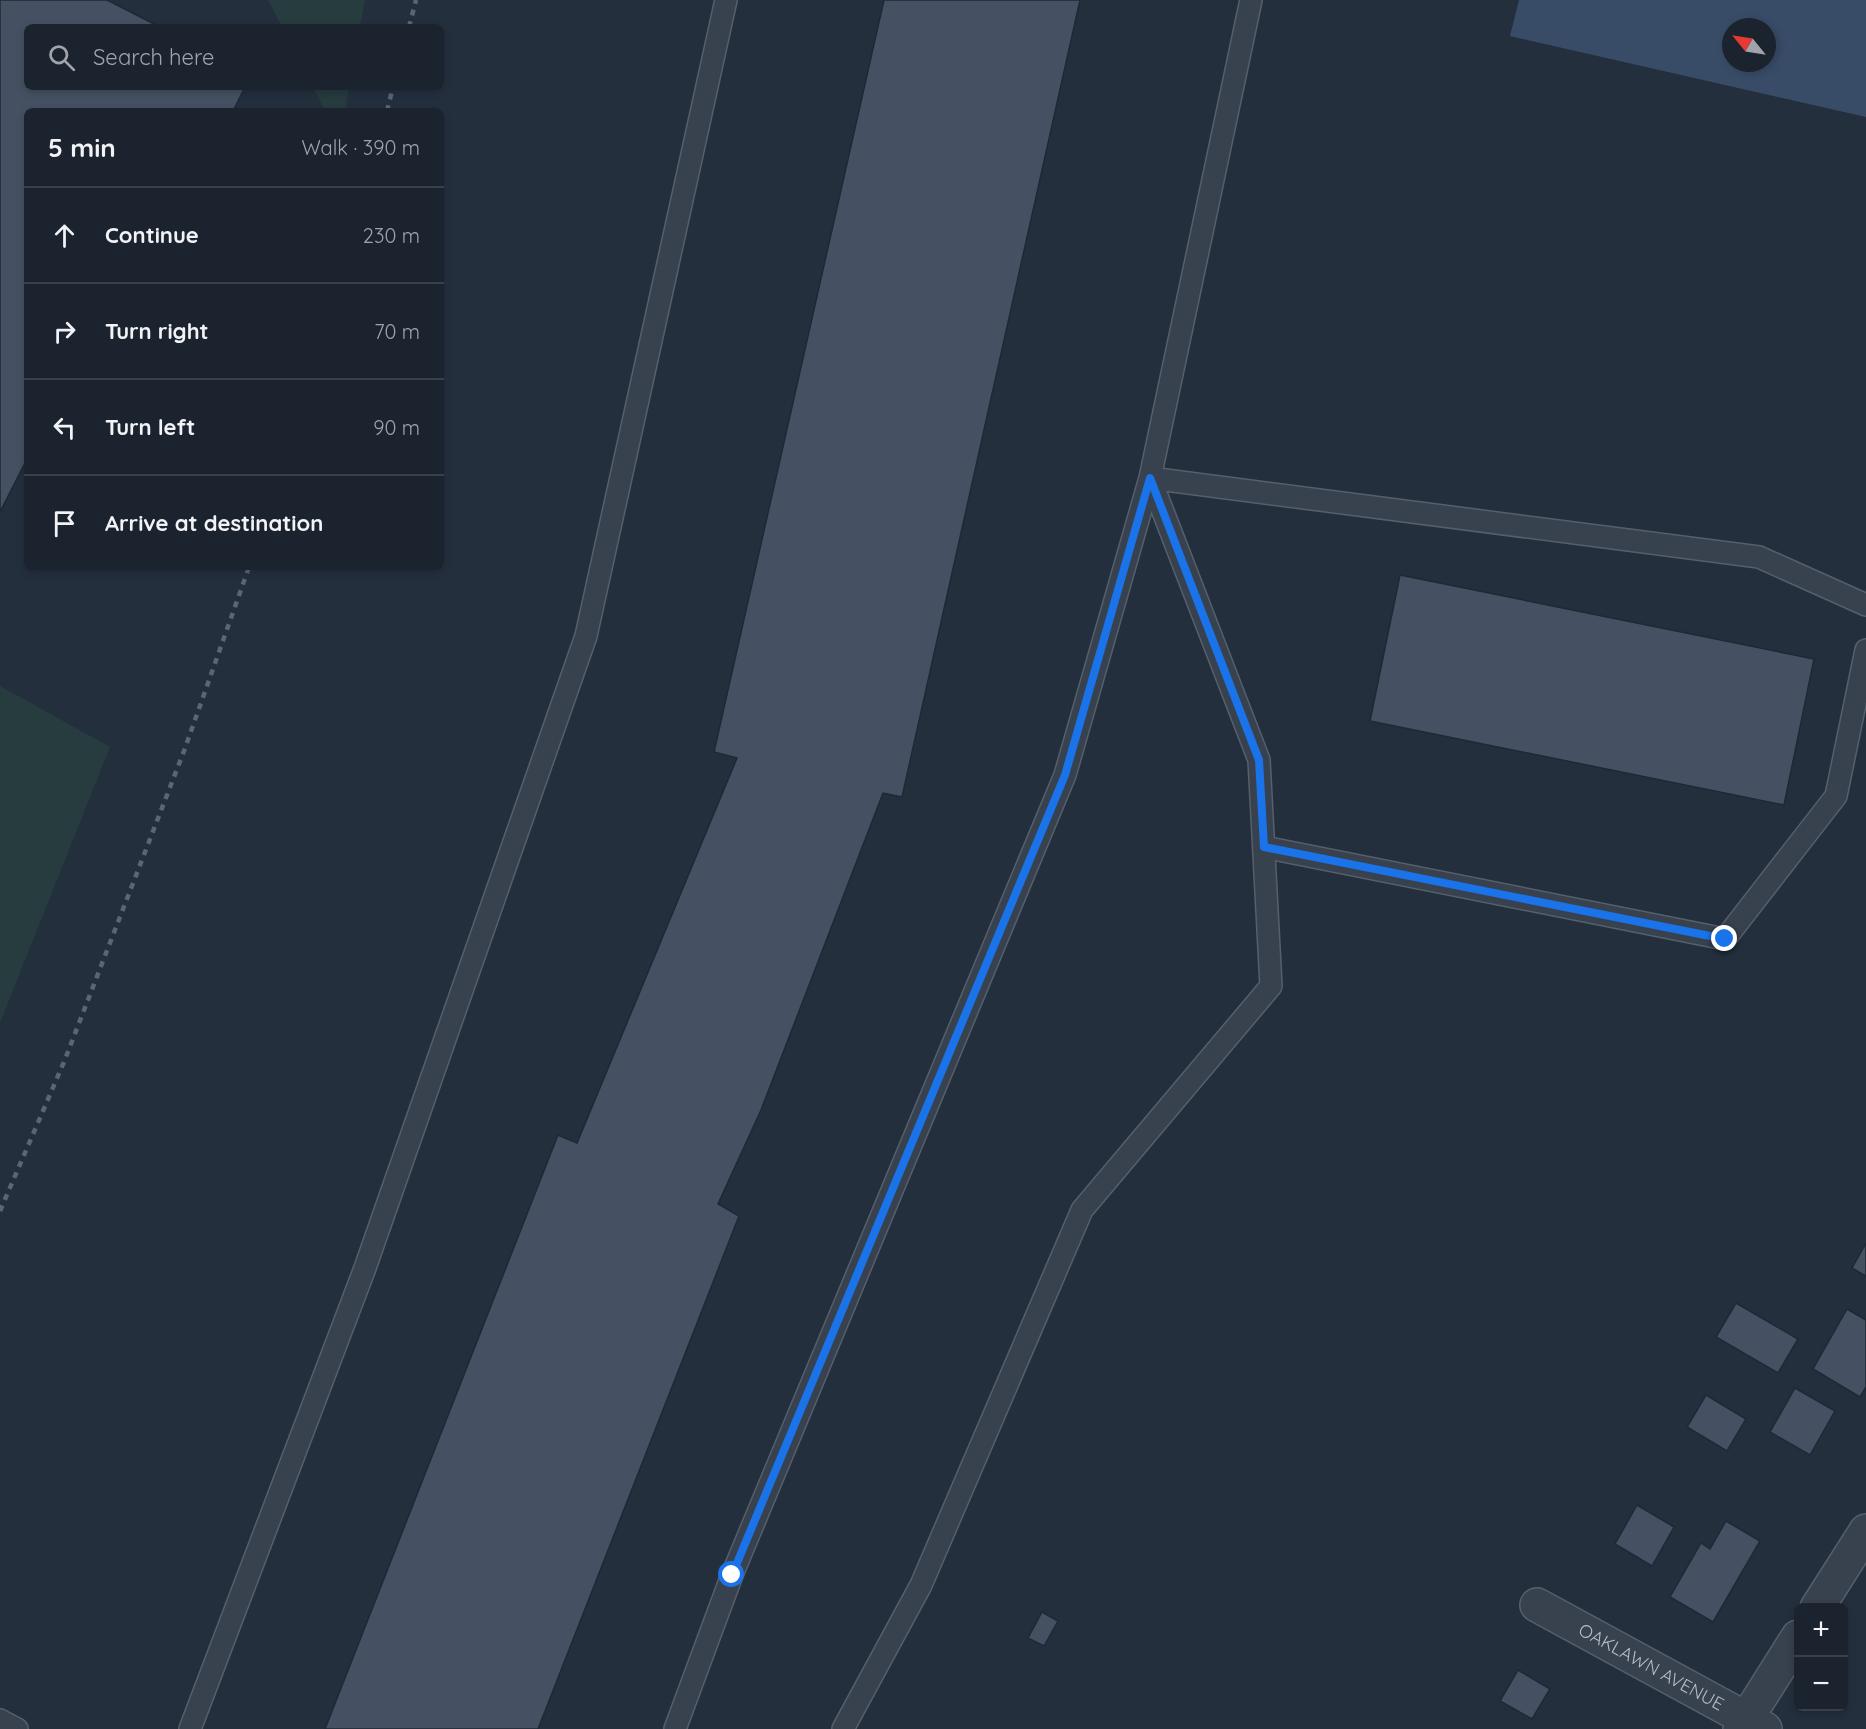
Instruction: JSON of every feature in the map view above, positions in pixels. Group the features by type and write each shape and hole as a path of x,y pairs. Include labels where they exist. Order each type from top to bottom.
{"street":[{"path":"1820,1603 1866,1531"},
{"name":"OAKLAWN AVENUE","path":"1537,1605 1751,1726"},
{"path":"1751,1726 1794,1645"}],"lane":[{"path":"190,1729 365,1268 586,636 726,0"},
{"path":"675,1729 732,1575 1065,775 1150,478 1251,0"},
{"path":"1150,478 1760,557 1866,605"},
{"path":"843,1729 921,1585 1082,1210 1271,986 1259,760 1150,478"},
{"path":"1264,847 1725,939 1836,796 1866,650"},
{"path":"0,1720 17,1729"}],"green space":[{"path":"268,0 365,0 361,24 280,24"},
{"path":"314,90 348,90 346,108 324,108"},
{"path":"0,686 110,747 0,1023"}],"water":[{"path":"1519,0 1866,0 1866,117 1510,36"}],"building":[{"path":"0,0 107,0 154,24 24,24 24,90 244,90 234,108 24,108 24,465 0,512"},
{"path":"884,0 1080,0 902,797 883,793 761,1110 718,1204 739,1216 538,1729 325,1729 558,1135 577,1143 737,758 714,752"},
{"path":"1400,575 1814,659 1784,805 1370,721"},
{"path":"1866,1243 1866,1276 1852,1268"},
{"path":"1736,1303 1798,1339 1778,1373 1716,1337"},
{"path":"1847,1309 1866,1320 1866,1387 1860,1397 1813,1369"},
{"path":"1795,1388 1835,1411 1810,1455 1770,1432"},
{"path":"1706,1395 1746,1419 1727,1451 1687,1427"},
{"path":"1637,1505 1674,1527 1652,1566 1615,1544"},
{"path":"1726,1521 1760,1541 1713,1622 1670,1597 1701,1543 1710,1549"},
{"path":"1042,1612 1058,1621 1044,1646 1028,1638"},
{"path":"1518,1670 1550,1689 1532,1719 1500,1701"}],"railway":[{"path":"410,24 416,0"},
{"path":"388,108 392,90"},
{"path":"0,1211 64,1062 184,751 248,570"}],"route":[{"path":"732,1575 1065,775 1150,478 1259,760 1264,847 1725,939"}]}
